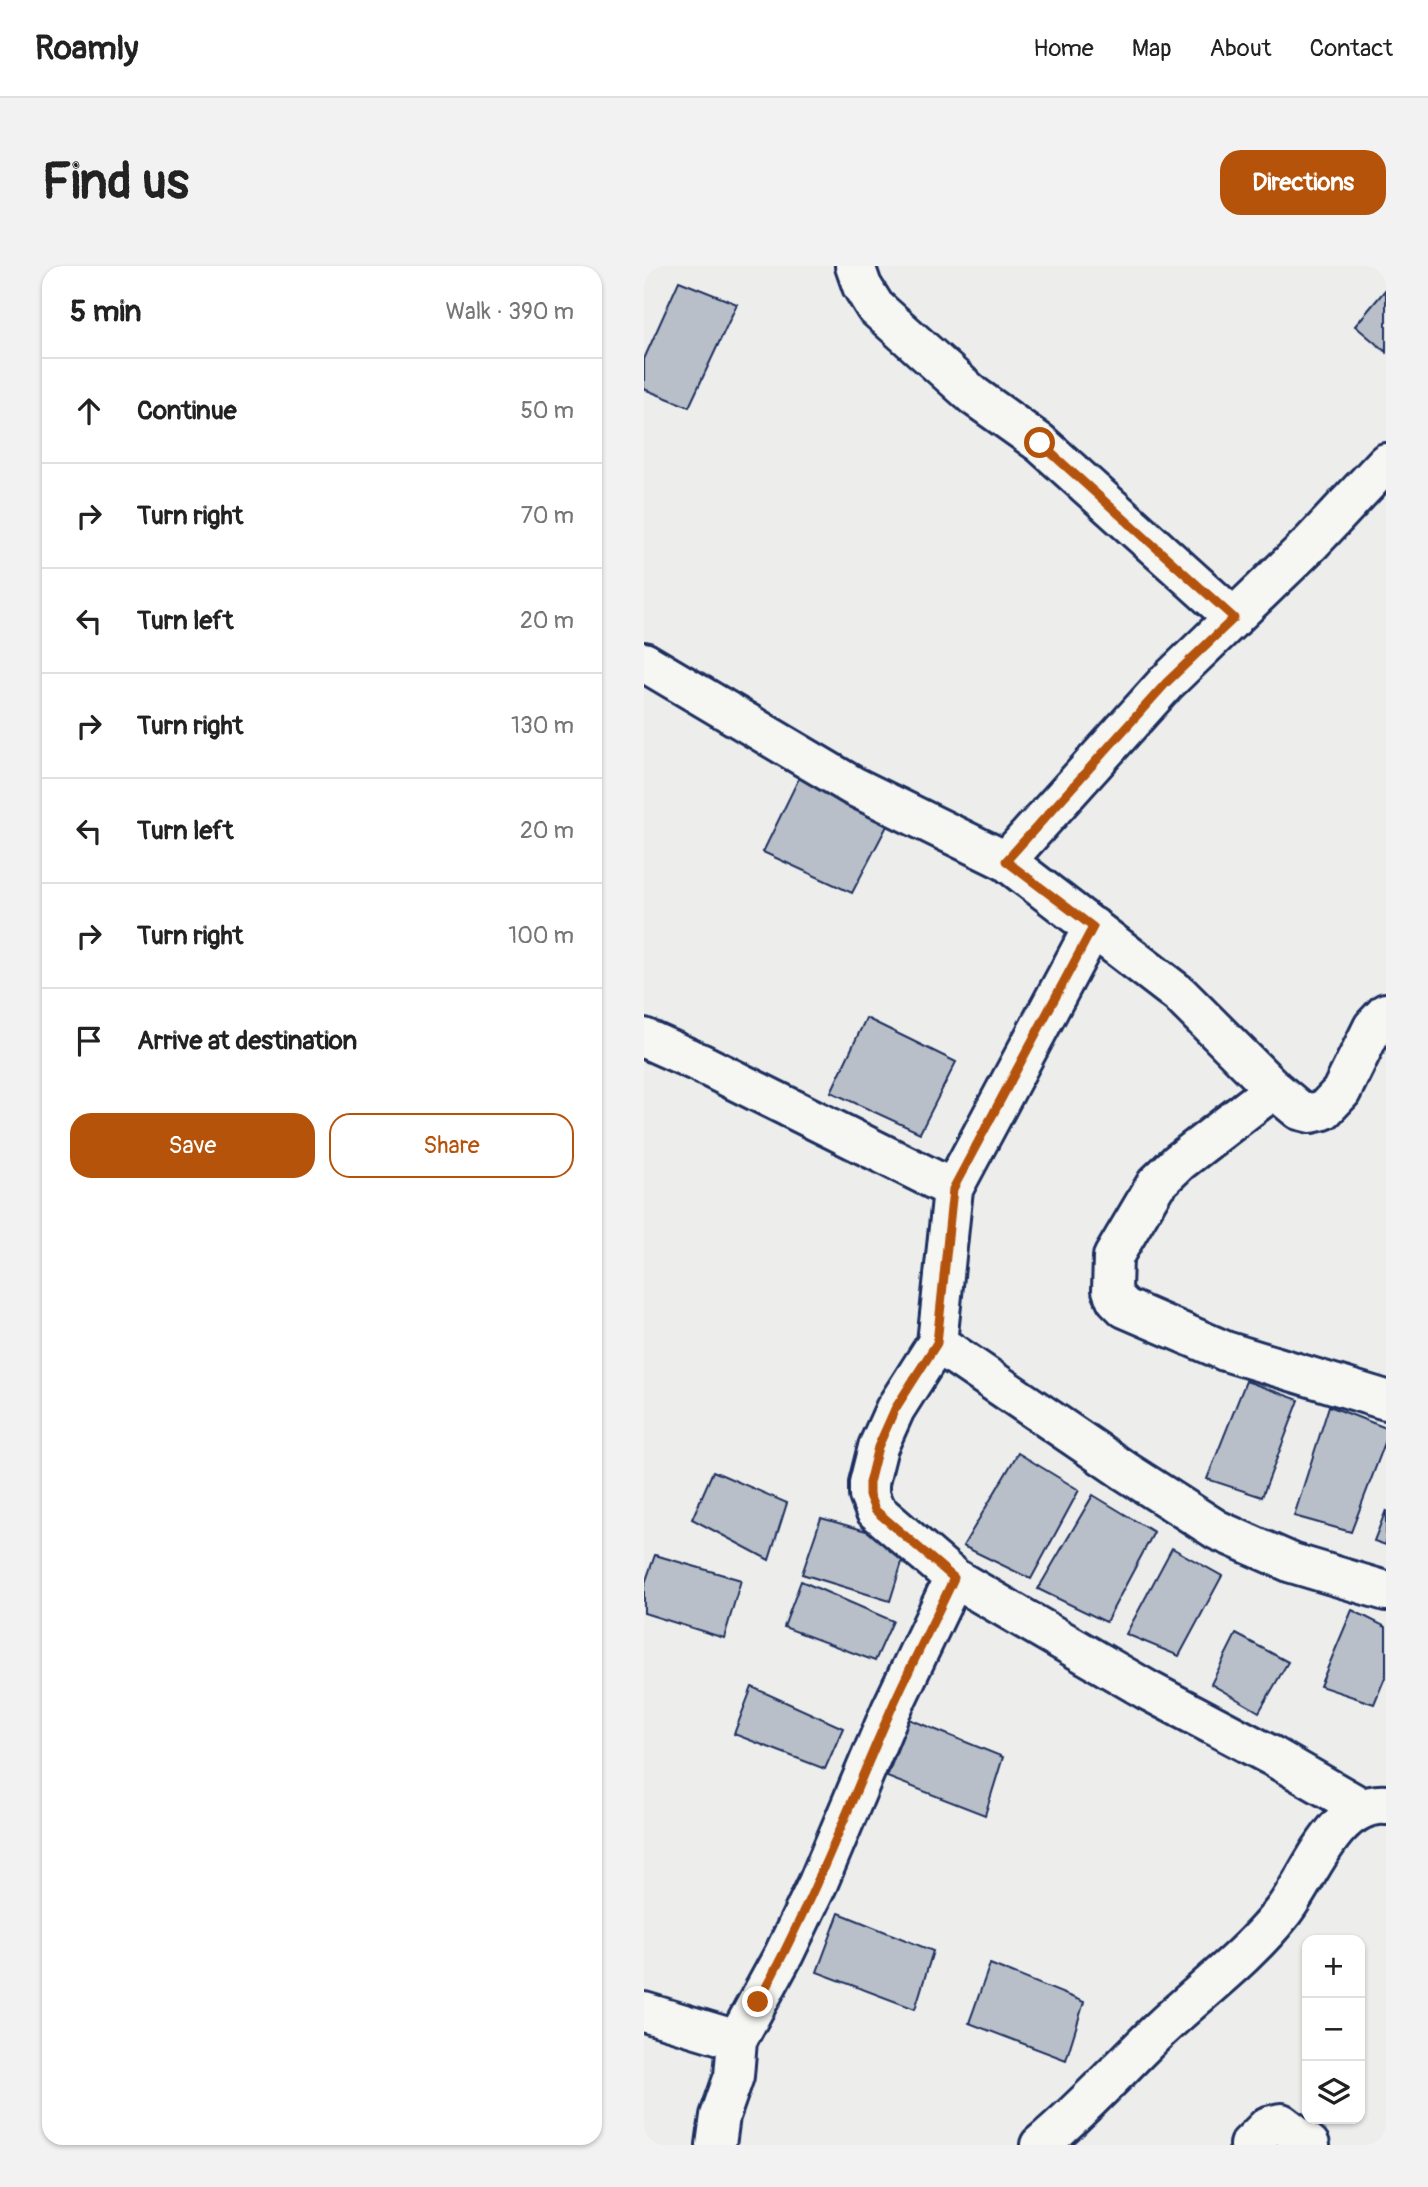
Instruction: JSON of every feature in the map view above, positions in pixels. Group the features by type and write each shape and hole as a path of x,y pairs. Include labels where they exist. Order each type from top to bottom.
{"street":[{"path":"855,266 862,286 875,307 974,396 1040,443 1234,618"},
{"path":"1006,861 1166,683 1311,543 1386,463"},
{"path":"644,663 853,786 1006,861 1179,994 1274,1089 1299,1110 1311,1113 1324,1110 1341,1092 1373,1027 1386,1013"},
{"path":"1093,927 953,1189 937,1343 895,1409 878,1447 869,1483 869,1495 875,1510 954,1578 1147,1690 1374,1806"},
{"path":"644,1038 701,1063 953,1189"},
{"path":"1274,1089 1179,1162 1156,1184 1113,1257 1112,1290 1125,1308 1225,1351 1386,1401"},
{"path":"937,1343 1217,1530 1292,1563 1386,1591"},
{"path":"716,2145 720,2116 734,2076 737,2040 785,1954 818,1884 891,1710 954,1578"},
{"path":"1040,2145 1160,2029 1245,1954 1282,1913 1341,1823 1374,1806"},
{"path":"644,2012 737,2040"},
{"path":"1249,2145 1268,2126 1281,2123 1310,2145"}],"building":[{"path":"679,281 737,304 689,407 644,389 644,359"},
{"path":"1386,289 1386,352 1355,326"},
{"path":"799,778 889,822 852,893 763,852"},
{"path":"866,1018 956,1062 920,1133 831,1092"},
{"path":"1246,1381 1299,1400 1262,1497 1207,1479"},
{"path":"1329,1406 1386,1428 1386,1440 1351,1532 1294,1516"},
{"path":"1018,1453 1079,1490 1031,1579 963,1546"},
{"path":"713,1471 787,1503 769,1560 692,1519"},
{"path":"1093,1495 1154,1532 1106,1622 1038,1589"},
{"path":"1386,1510 1386,1545 1374,1541"},
{"path":"821,1518 908,1543 890,1601 802,1574"},
{"path":"1172,1548 1222,1576 1179,1656 1126,1634"},
{"path":"655,1555 741,1580 724,1638 644,1613 644,1586"},
{"path":"801,1581 893,1621 875,1661 784,1627"},
{"path":"1352,1610 1386,1627 1386,1675 1374,1704 1320,1686"},
{"path":"1236,1634 1288,1662 1259,1712 1211,1684"},
{"path":"752,1687 843,1728 825,1769 734,1734"},
{"path":"909,1719 1003,1757 985,1815 887,1777"},
{"path":"839,1913 933,1951 915,2009 817,1972"},
{"path":"990,1964 1084,2002 1066,2060 969,2023"}],"route":[{"path":"758,2002 785,1954 818,1884 891,1710 954,1578 875,1510 869,1495 869,1483 878,1447 895,1409 937,1343 953,1189 1093,927 1006,861 1166,683 1234,618 1040,443"}]}
